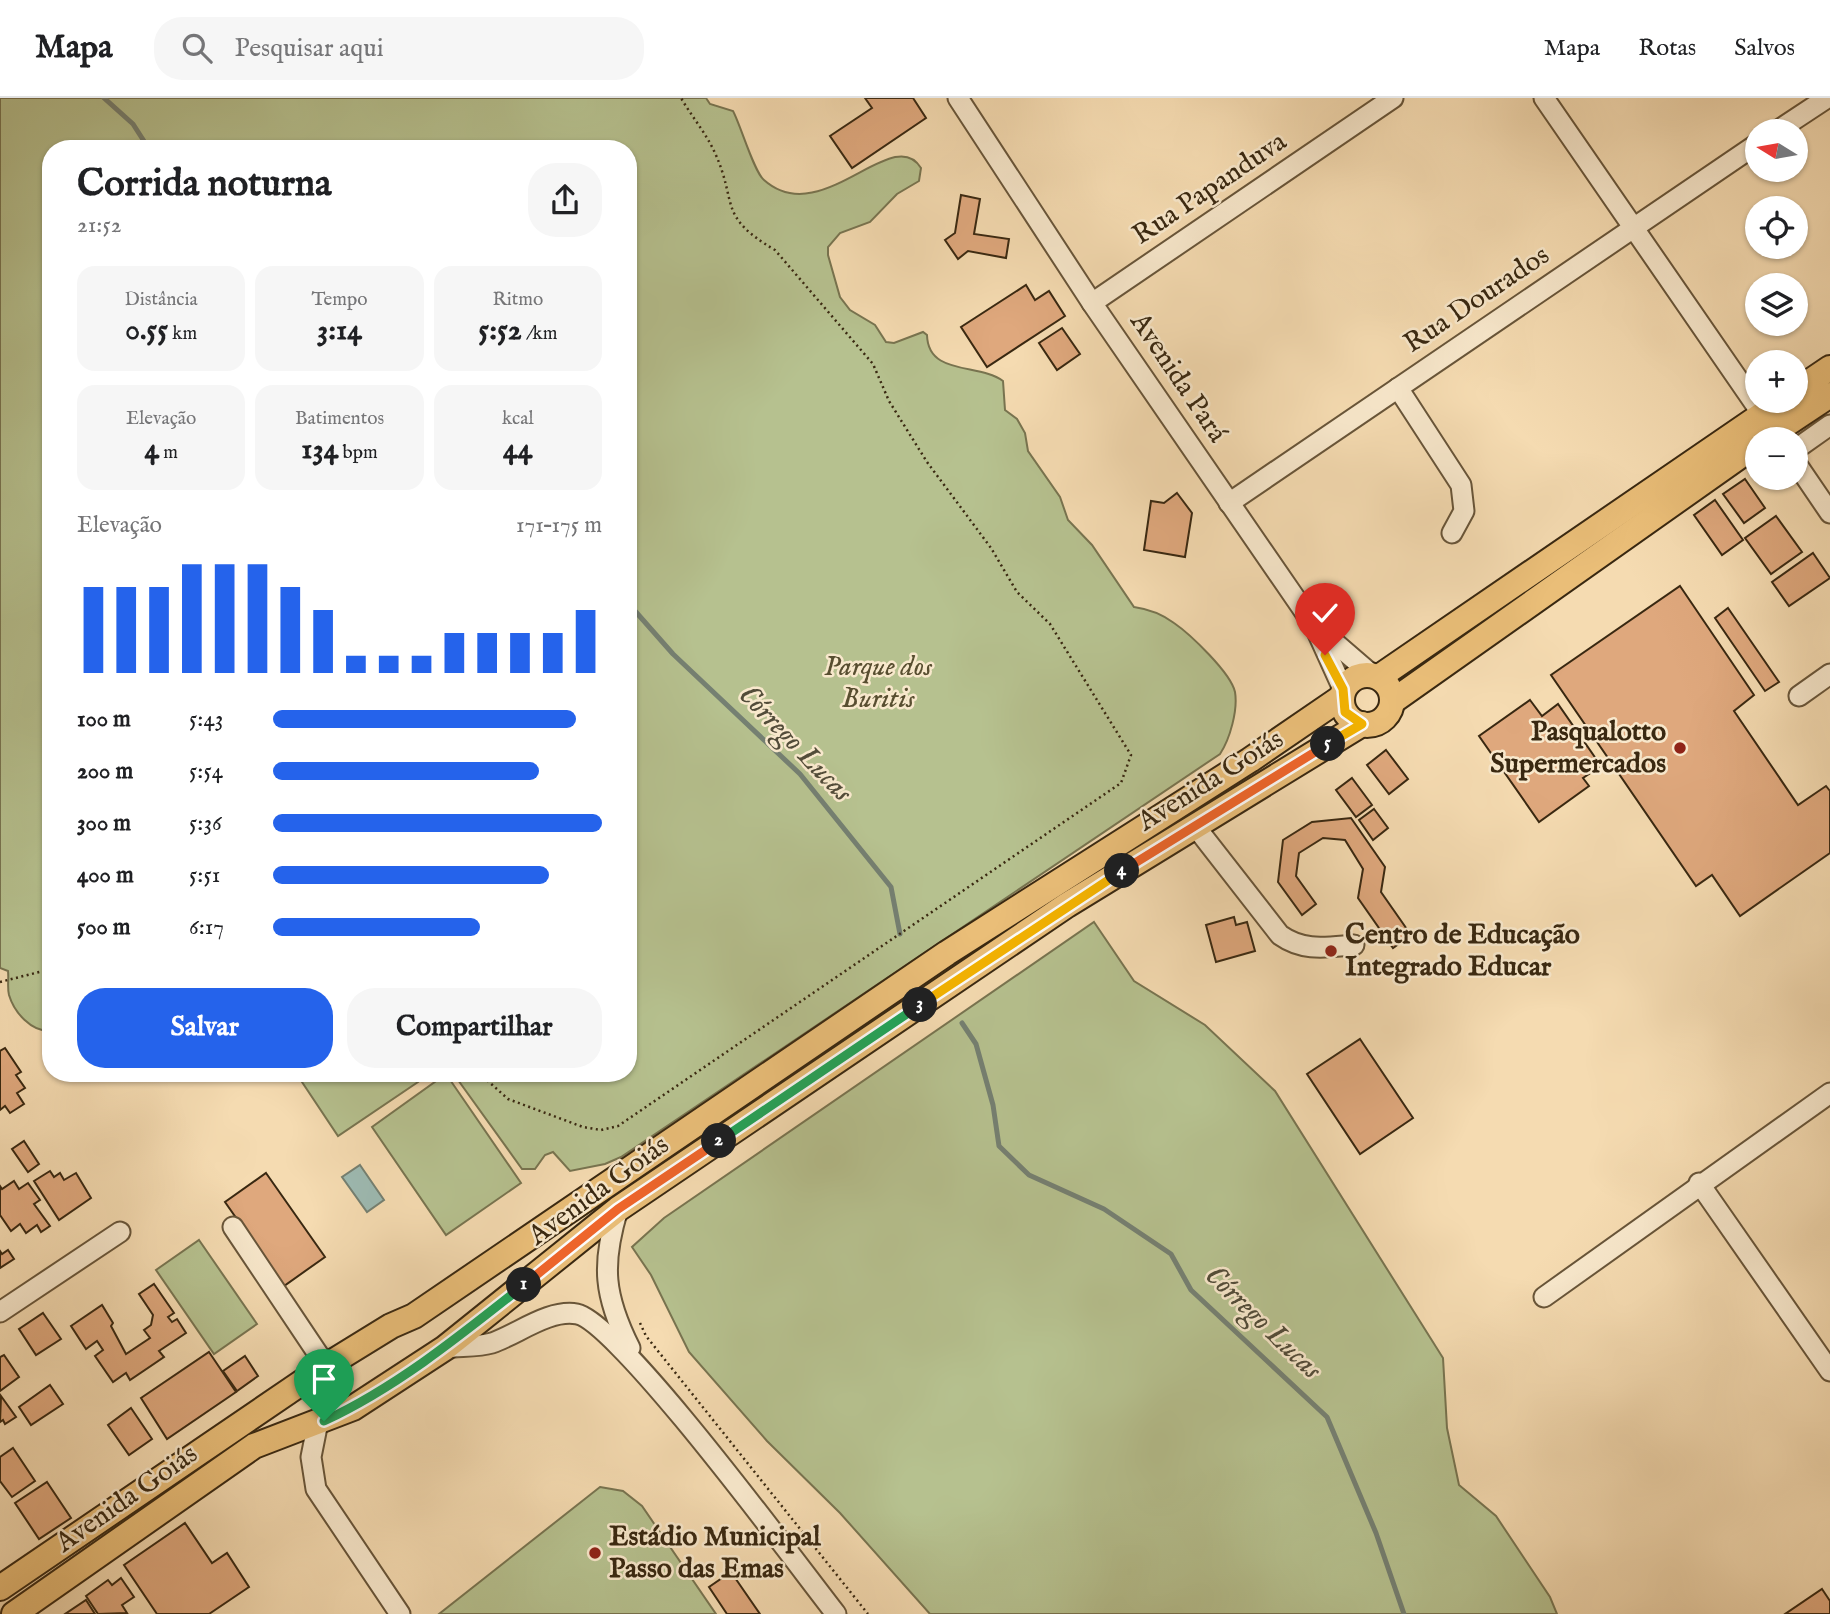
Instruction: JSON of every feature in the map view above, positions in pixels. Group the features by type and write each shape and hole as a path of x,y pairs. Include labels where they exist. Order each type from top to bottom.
{"main road":[{"path":"1808,383 1830,368"},
{"path":"1772,427 1830,395"},
{"path":"1375,676 1389,687 1392,701 1386,717 1371,725 1362,724 1349,718 1343,693 1356,677 1375,676 1745,444"},
{"path":"1392,701 1745,446"},
{"name":"Avenida Goiás","path":"0,1588 316,1373 391,1326 414,1316 947,953 1250,760 1343,693"},
{"name":"Avenida Goiás","path":"14,1614 254,1446 353,1408 438,1352 618,1209 1067,905 1362,724"},
{"path":"414,1316 426,1329 438,1352"},
{"path":"316,1373 308,1408 318,1422"}],"street":[{"name":"Avenida Pará","path":"959,98 1092,303 1313,624 1375,676"},
{"name":"Rua Papanduva","path":"1092,303 1393,98"},
{"path":"1544,98 1769,427"},
{"path":"1795,119 1826,98"},
{"name":"Rua Dourados","path":"1229,503 1745,152"},
{"path":"1398,388 1461,485 1464,511 1452,533"},
{"path":"1808,441 1830,425"},
{"path":"1808,478 1827,502"},
{"path":"1313,624 1343,693"},
{"path":"1798,696 1830,674"},
{"path":"1195,826 1286,939 1307,948 1354,945"},
{"path":"1544,1297 1699,1183 1830,1093"},
{"path":"1699,1183 1830,1371"},
{"path":"618,1209 607,1254 606,1278 610,1303 637,1362"},
{"path":"233,1227 316,1373"},
{"path":"0,1312 120,1232"},
{"path":"438,1352 490,1343 534,1324 576,1314 598,1325 637,1362 836,1614"},
{"path":"318,1422 311,1457 316,1489 400,1614"}],"path":[{"path":"489,1082 508,1099 583,1127 601,1130 618,1126 1121,783 1131,755 1050,624 1017,592 991,548 927,462 889,401 873,364 775,250 758,240 733,216 715,151 681,98"},
{"path":"0,982 42,971"},
{"path":"635,1313 646,1336 868,1614"}],"green space":[{"name":"Parque dos Buritis","path":"0,98 706,98 710,104 733,111 760,175 786,192 809,193 893,158 909,157 921,168 919,181 897,194 870,222 840,233 828,247 840,297 850,310 875,325 886,342 894,343 923,332 927,335 930,348 936,357 945,363 1003,381 1005,410 1017,419 1025,433 1028,451 1060,497 1068,520 1092,545 1134,607 1160,615 1181,628 1209,654 1226,675 1235,692 1232,724 1220,754 621,1157 605,1164 570,1171 553,1152 545,1155 535,1169 522,1169 459,1082 637,1082 637,140 42,140 42,1029 30,1025 15,1008 8,992 8,971 0,968"},
{"path":"1094,922 1134,981 1205,1025 1275,1091 1443,1358 1447,1428 1459,1485 1496,1516 1550,1597 1557,1614 930,1614 840,1513 767,1441 689,1352 651,1275 632,1247 664,1218"},
{"path":"302,1082 418,1082 338,1136"},
{"path":"435,1082 452,1082 521,1183 446,1235 372,1127"},
{"path":"199,1240 257,1324 214,1354 156,1270"},
{"name":"Estádio Municipal Passo das Emas","path":"600,1487 623,1491 642,1506 716,1614 439,1614"}],"water":[{"path":"360,1165 384,1200 367,1212 342,1177"}],"building":[{"path":"865,98 913,98 926,118 852,168 830,136 872,108"},
{"path":"961,195 980,199 974,234 1009,239 1006,258 968,251 958,259 945,240 955,233"},
{"path":"1026,285 1035,300 1049,291 1065,316 987,367 961,327"},
{"path":"1062,328 1080,354 1057,370 1039,343"},
{"path":"1745,479 1745,490 1753,490 1765,508 1744,523 1723,494"},
{"path":"1177,493 1192,513 1185,557 1144,550 1151,501 1164,503"},
{"path":"1715,500 1743,540 1722,555 1694,515"},
{"path":"1776,516 1802,552 1771,574 1745,538"},
{"path":"1813,553 1830,578 1789,606 1772,582"},
{"name":"Pasqualotto Supermercados","path":"1680,586 1754,695 1734,711 1798,805 1826,786 1830,791 1830,853 1740,916 1712,875 1696,886 1551,675"},
{"path":"1728,608 1779,682 1765,691 1715,618"},
{"path":"1530,700 1542,716 1558,704 1601,766 1583,778 1589,786 1539,822 1479,736"},
{"path":"1386,750 1408,779 1389,794 1367,765"},
{"path":"1352,778 1372,805 1356,817 1336,790"},
{"path":"1374,809 1388,828 1373,840 1359,820"},
{"path":"1351,818 1385,867 1381,892 1411,935 1393,948 1358,898 1363,869 1345,840 1323,838 1299,853 1296,876 1316,904 1302,915 1278,882 1283,840 1312,822"},
{"path":"1234,917 1236,925 1247,922 1255,951 1216,962 1206,925"},
{"path":"1360,1039 1413,1118 1360,1154 1307,1074"},
{"path":"5,1048 21,1072 16,1075 25,1088 17,1093 24,1104 10,1113 5,1106 0,1110 0,1051"},
{"path":"24,1141 39,1164 28,1172 12,1149"},
{"path":"50,1171 54,1177 60,1173 64,1180 76,1173 91,1198 59,1220 34,1181"},
{"path":"266,1173 325,1257 284,1286 225,1202"},
{"path":"14,1181 19,1189 28,1183 40,1200 34,1204 50,1226 41,1232 37,1225 26,1233 20,1224 11,1231 0,1215 0,1186 2,1189"},
{"path":"8,1250 14,1259 0,1268 0,1251 2,1254"},
{"path":"154,1284 174,1313 168,1317 172,1322 177,1319 186,1333 159,1351 164,1357 130,1380 126,1373 113,1382 95,1356 103,1350 97,1341 86,1349 71,1326 102,1305 126,1354 150,1338 144,1330 151,1325 153,1315 139,1294"},
{"path":"43,1313 61,1339 36,1355 19,1329"},
{"path":"209,1352 236,1392 167,1439 141,1398"},
{"path":"4,1355 19,1377 0,1391 0,1357"},
{"path":"245,1356 258,1376 237,1391 223,1371"},
{"path":"50,1385 63,1404 31,1425 19,1407"},
{"path":"1,1396 16,1417 5,1424 3,1420 0,1422"},
{"path":"131,1408 152,1439 129,1455 108,1425"},
{"path":"13,1448 35,1481 12,1497 0,1481 0,1457"},
{"path":"47,1482 71,1518 39,1539 15,1503"},
{"path":"185,1523 212,1563 227,1553 249,1587 209,1614 157,1614 124,1565"},
{"path":"731,1572 760,1614 727,1614 709,1587"},
{"path":"121,1578 134,1597 122,1605 127,1613 98,1614 86,1596 108,1580 112,1585"},
{"path":"1822,1589 1830,1601 1830,1614 1785,1614"},
{"path":"86,1600 95,1614 65,1614"}],"waterway":[{"name":"Córrego Lucas","path":"104,98 133,124 143,140"},
{"name":"Córrego Lucas","path":"637,613 673,654 800,774 891,887 900,934"},
{"name":"Córrego Lucas","path":"962,1023 976,1044 993,1105 999,1146 1029,1175 1104,1209 1171,1254 1191,1290 1327,1417 1376,1533 1404,1614"}],"place":[{"name":"Pasqualotto Supermercados","path":"1680,748"},
{"name":"Centro de Educação Integrado Educar","path":"1331,951"},
{"name":"Estádio Municipal Passo das Emas","path":"595,1553"}],"route":[{"path":"324,1421 353,1408 445,1348 618,1209 1067,905 1362,724 1349,718 1345,712 1343,689 1325,655"}]}
